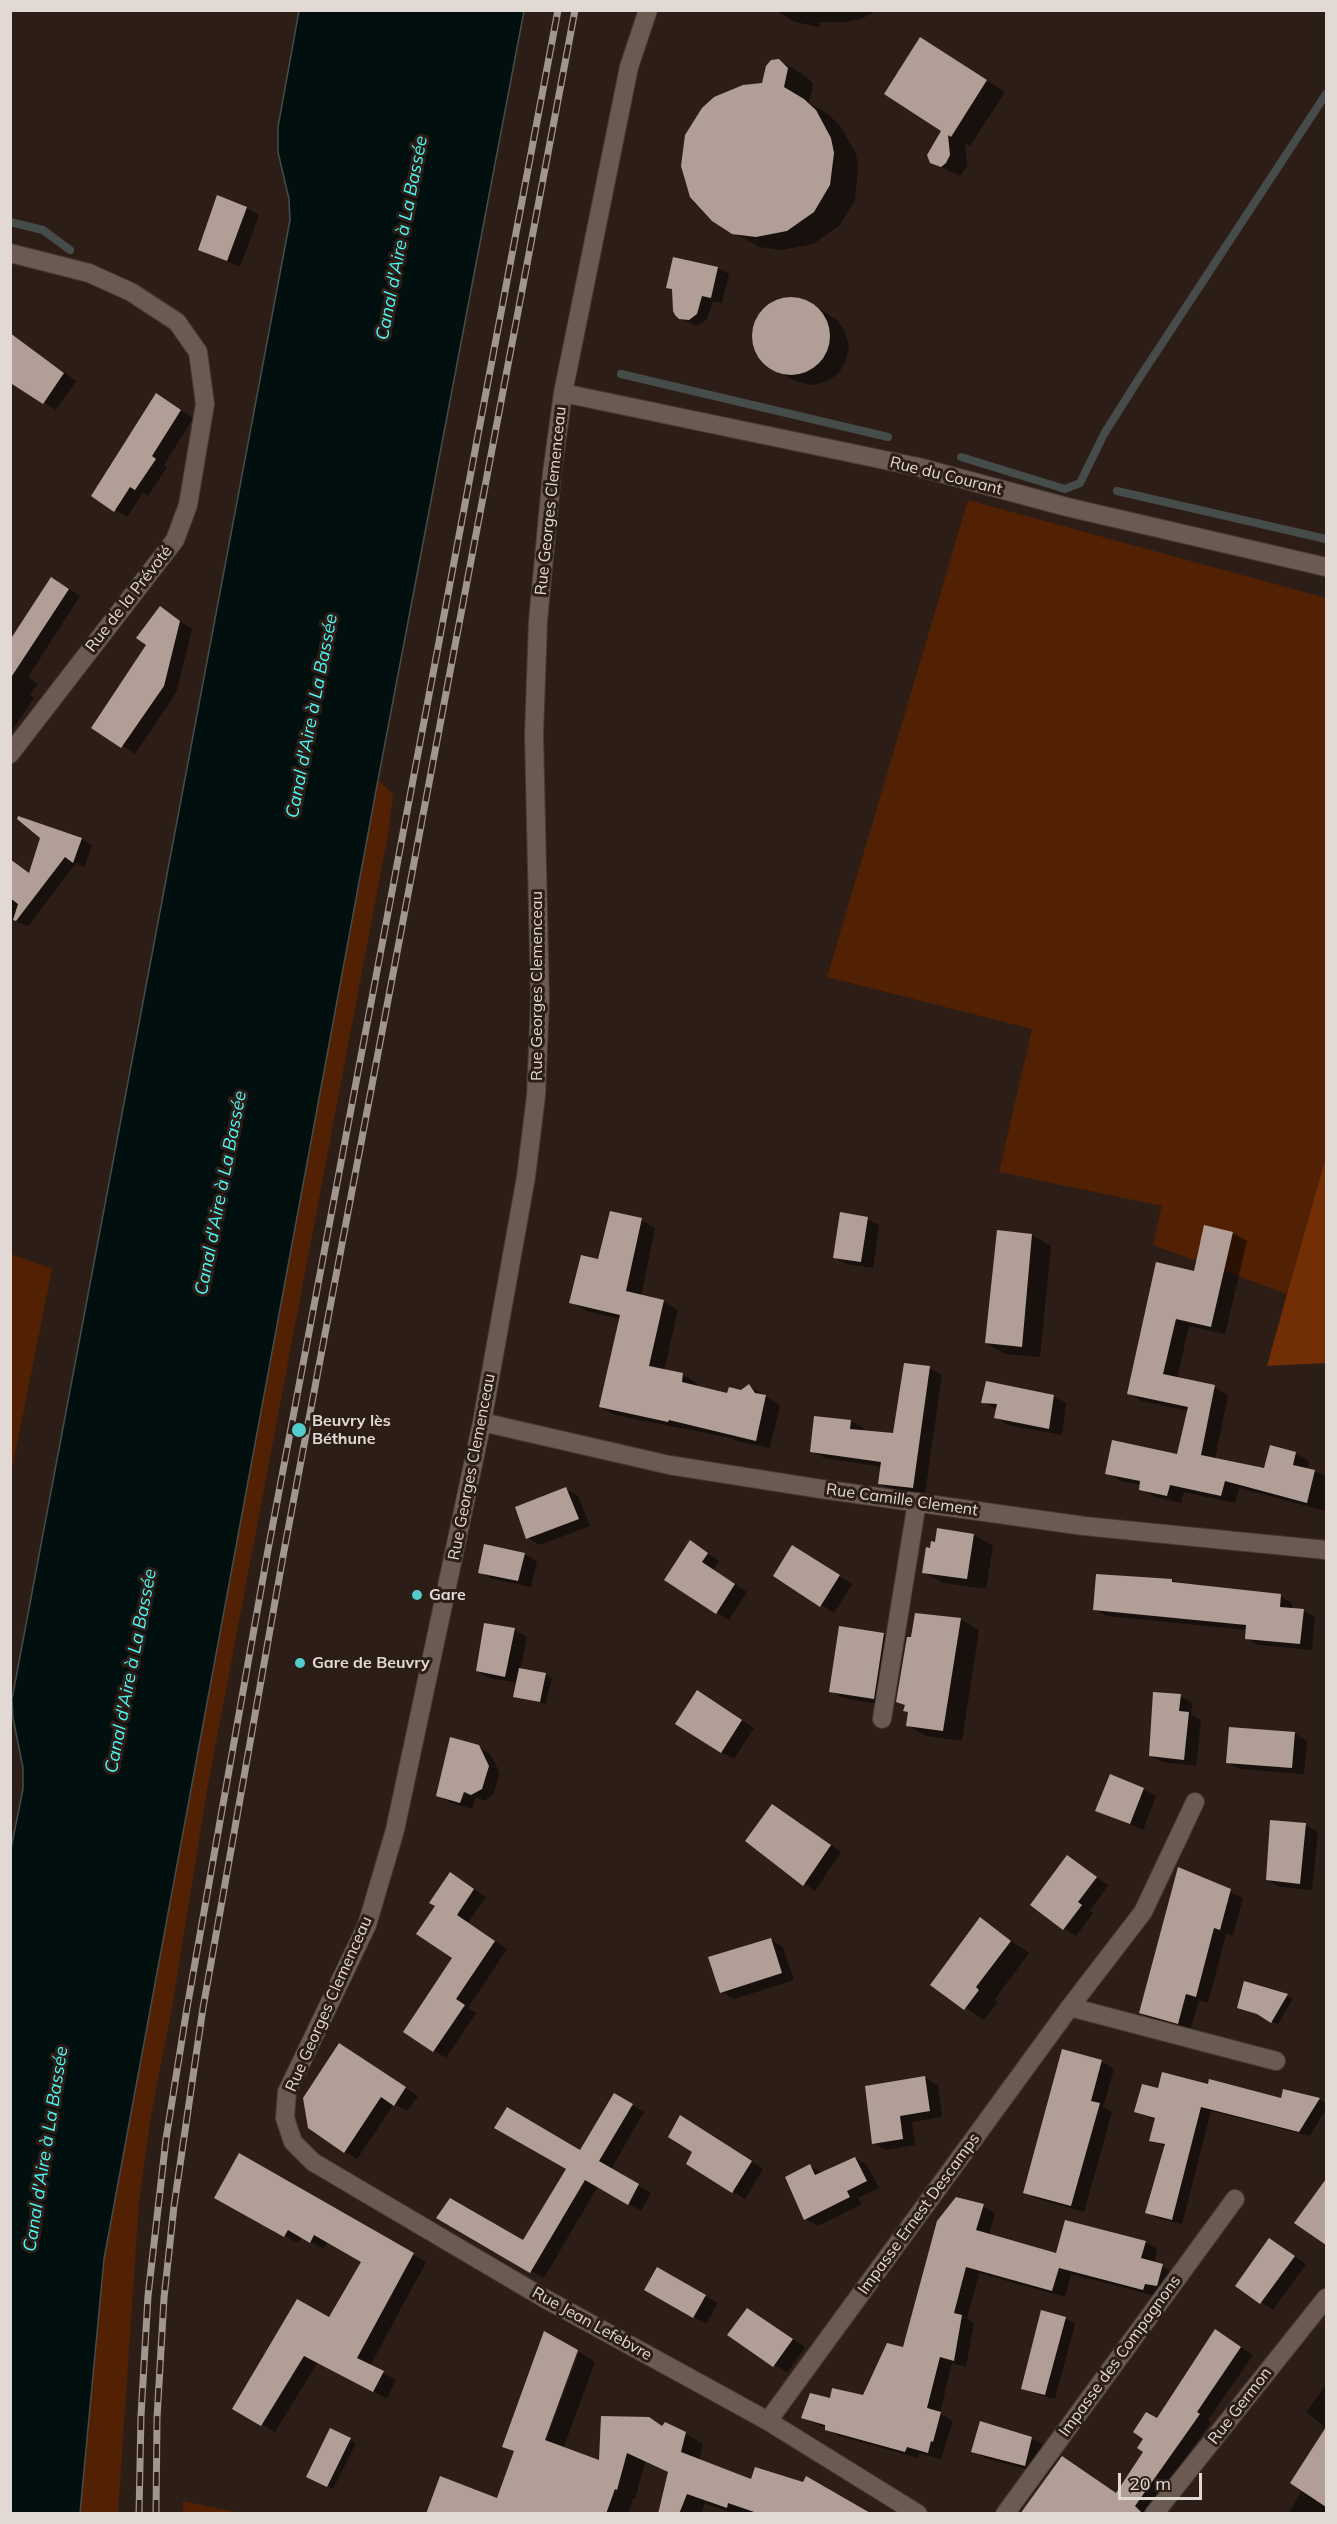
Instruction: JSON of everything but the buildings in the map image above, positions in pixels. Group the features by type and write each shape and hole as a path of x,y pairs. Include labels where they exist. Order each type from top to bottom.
{"street":[{"name":"Rue Georges Clemenceau","path":"285,2118 287,2092 367,1926 395,1830 482,1422 526,1177 536,1096 540,999 534,735 538,621 552,473 563,393 629,67 648,10"},
{"name":"Rue de la Prévoté","path":"10,253 89,273 131,292 177,322 198,352 205,404 188,505 175,540 10,754"},
{"name":"Rue du Courant","path":"563,393 918,468 1067,507 1326,567"},
{"name":"Rue Camille Clement","path":"482,1422 669,1465 1084,1526 1326,1550"},
{"path":"882,1719 917,1502"},
{"name":"Impasse Ernest Descamps","path":"768,2421 1070,2007 1143,1912 1195,1802"},
{"path":"1070,2007 1276,2061"},
{"name":"Rue Jean Lefebvre","path":"285,2118 293,2142 313,2162 542,2297 768,2421 918,2514"},
{"name":"Impasse des Compagnons","path":"1005,2514 1235,2199"},
{"name":"Rue Germon","path":"1154,2514 1326,2298"}],"shaded area":[{"path":"968,500 1326,598 1326,1157 1287,1294 1153,1245 1162,1206 999,1172 1032,1029 827,977"},
{"path":"378,780 393,794 389,829 207,1790 172,2008 150,2121 139,2202 118,2513 80,2514 104,2259"},
{"path":"1326,1157 1326,1363 1267,1366 1287,1294"},
{"path":"10,1254 52,1269 11,1474"},
{"path":"183,2501 240,2513 183,2513"}],"water":[{"name":"Canal d'Aire à La Bassée","path":"299,11 524,11 378,780 104,2259 80,2513 11,2513 10,1853 23,1789 23,1768 13,1718 12,1699 290,220 289,199 278,152 278,127"}],"waterway":[{"path":"961,457 1065,489 1080,483 1104,434 1138,380 1326,94"},
{"path":"10,222 43,230 70,250"},
{"path":"621,374 888,437"},
{"path":"1117,491 1326,539"}],"railway":[{"path":"139,2514 141,2416 148,2296 166,2139 187,2008 268,1550 558,10"},
{"path":"156,2514 157,2418 164,2298 174,2206 203,2008 284,1551 575,10"}],"place":[{"name":"Beuvry lès Béthune","path":"299,1430"},
{"name":"Gare","path":"417,1595"},
{"name":"Gare de Beuvry","path":"300,1663"}]}
